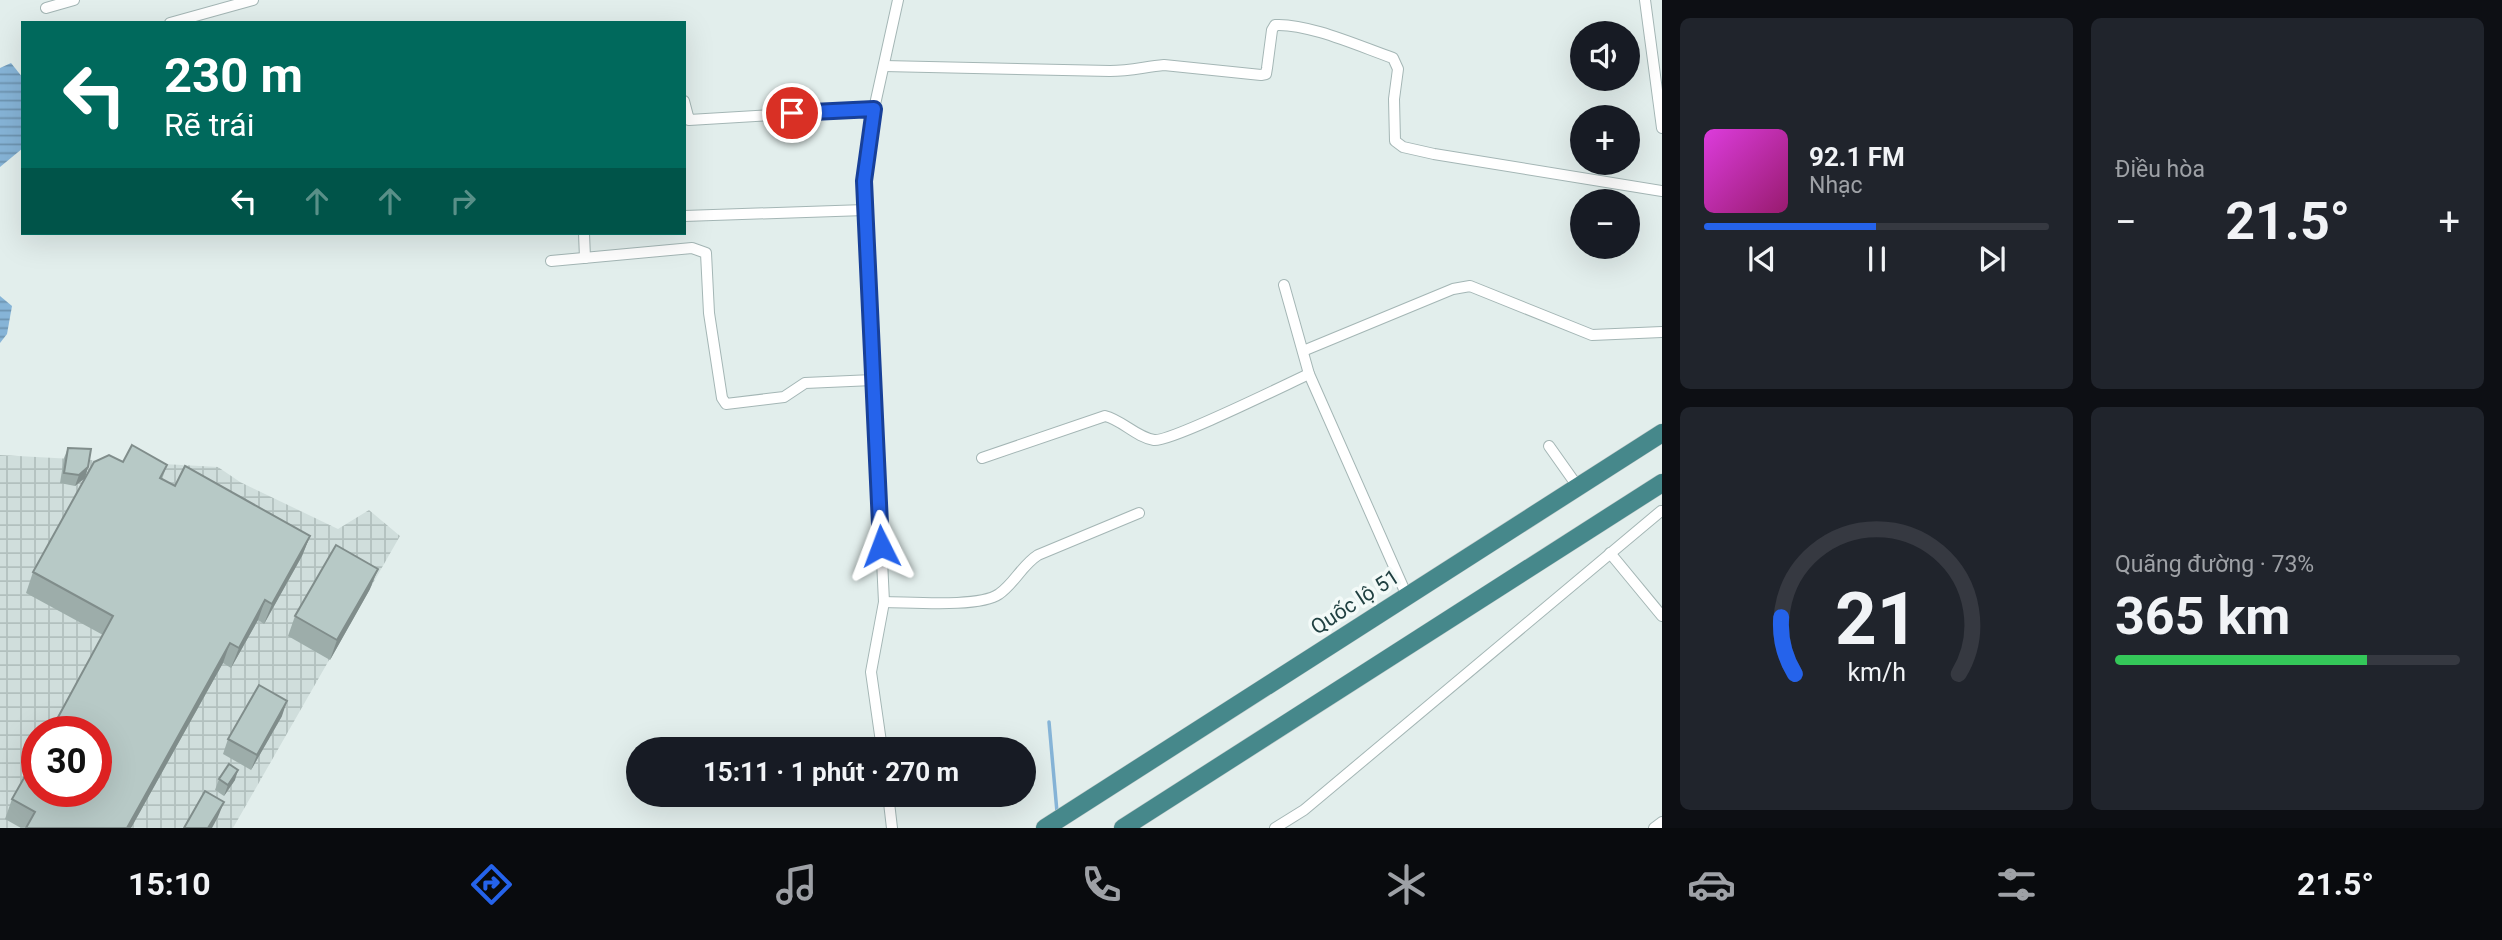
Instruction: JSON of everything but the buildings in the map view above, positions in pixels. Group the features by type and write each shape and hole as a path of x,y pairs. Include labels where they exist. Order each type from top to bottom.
{"highway":[{"name":"Quốc lộ 51","path":"1045,828 1662,433"},
{"path":"1123,828 1655,488"}],"street":[{"path":"46,8 74,0"},
{"path":"177,21 253,0"},
{"path":"880,737 871,672 884,601 865,164 898,0"},
{"path":"1645,0 1662,128"},
{"path":"884,66 1134,71 1148,66 1164,65 1261,75 1266,74 1272,30 1275,25 1285,24 1338,38 1393,58 1398,68 1394,99 1395,141 1403,147 1434,155 1662,191"},
{"path":"686,109 689,120 874,109"},
{"path":"686,216 865,210"},
{"path":"584,235 585,258"},
{"path":"551,261 692,248 706,253 709,313 722,398 726,404 784,397 805,383 873,380"},
{"path":"1284,285 1309,374 1407,596"},
{"path":"1303,351 1453,289 1469,286 1592,335 1662,332"},
{"path":"982,458 1105,416 1148,438 1158,440 1309,374"},
{"path":"1549,446 1578,487"},
{"path":"1275,828 1304,810 1661,512 1655,488"},
{"path":"884,601 936,603 988,600 1001,593 1029,561 1038,555 1139,513"},
{"path":"1610,553 1662,616"},
{"path":"890,807 892,828"},
{"path":"1654,828 1662,822"}],"shaded area":[{"path":"0,455 218,467 240,482 338,529 369,510 400,536 233,828 0,828"}],"water":[{"path":"11,63 21,76 21,150 0,167 0,68"},
{"path":"0,296 12,306 7,334 0,343"}],"waterway":[{"path":"1049,722 1057,812"}],"route":[{"path":"792,113 874,109 864,181 881,546"}]}
